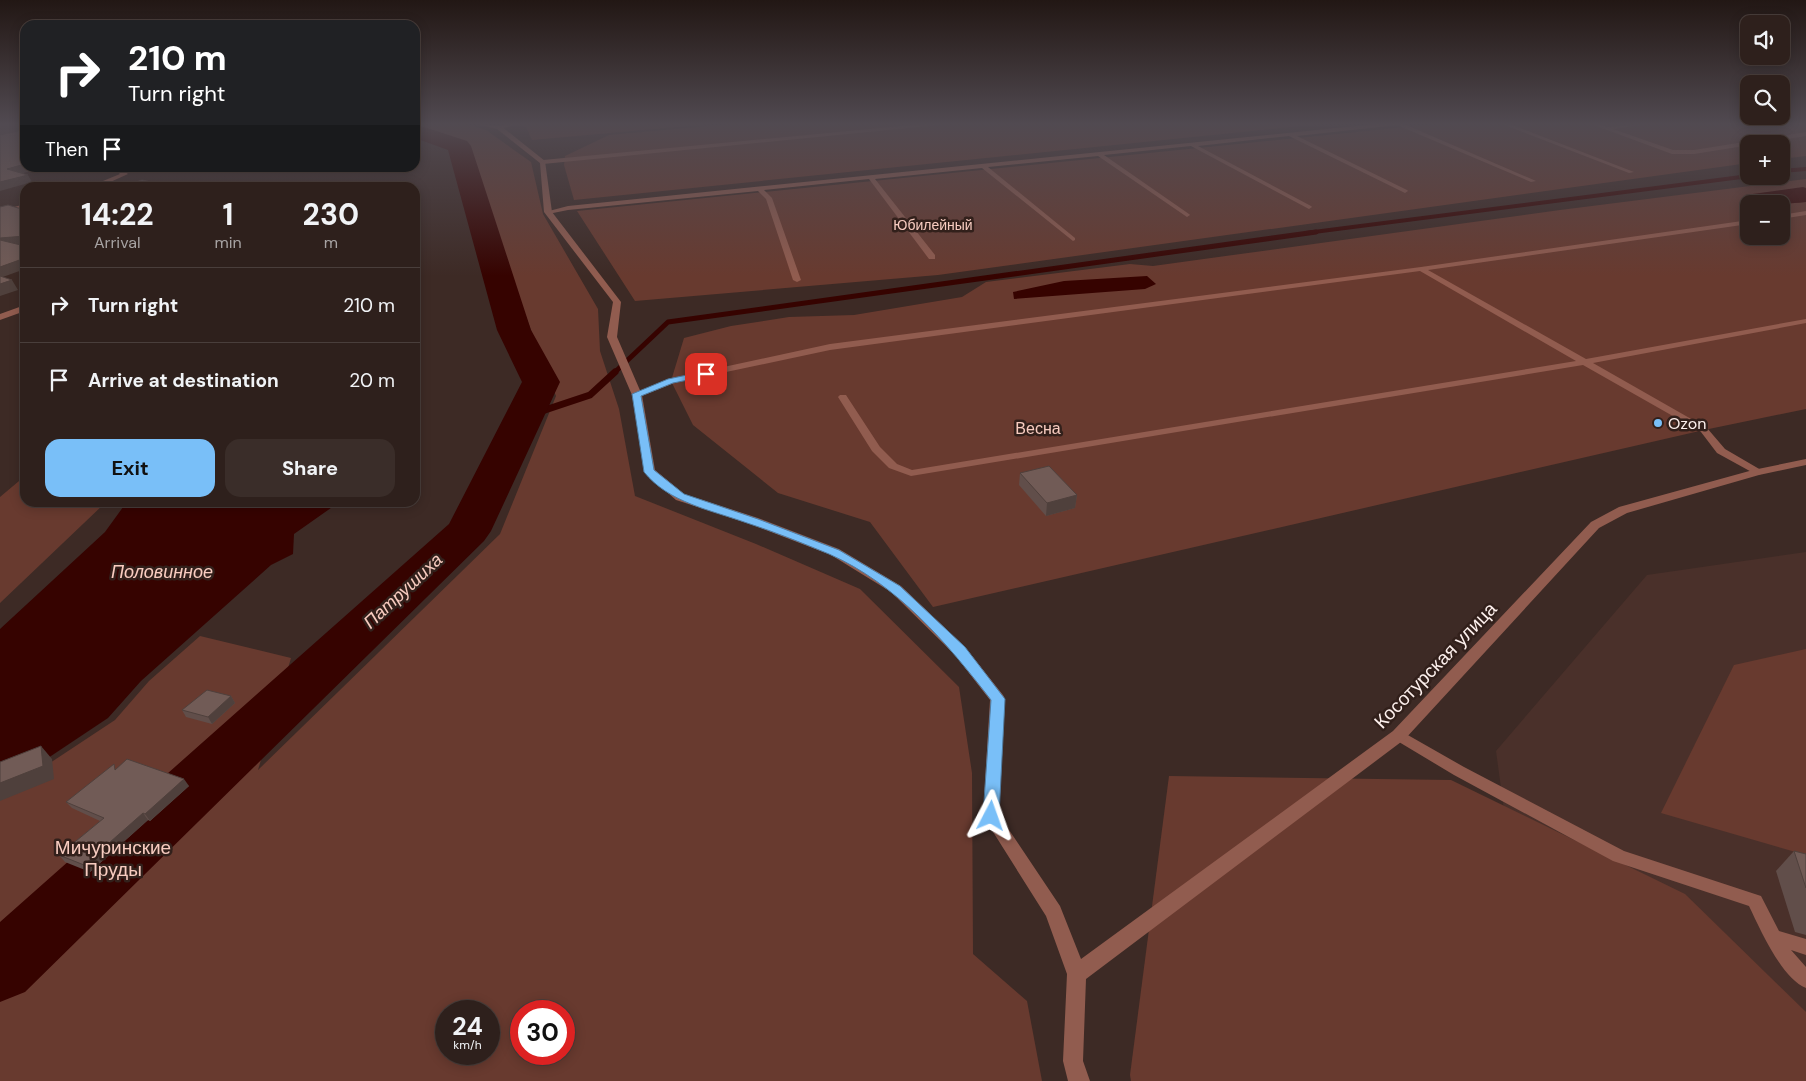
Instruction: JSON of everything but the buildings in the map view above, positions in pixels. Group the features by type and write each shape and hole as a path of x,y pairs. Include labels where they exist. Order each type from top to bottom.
{"street":[{"path":"104,182 124,174"},
{"path":"544,174 548,212 617,302 612,337 637,394 649,472 680,497 754,521 835,552 896,589 960,650 998,699 991,816 1054,912 1077,974 1073,1061 1079,1081"},
{"path":"0,213 20,207"},
{"path":"0,317 20,310"},
{"name":"Косотурская улица","path":"1077,974 1399,735 1595,525 1623,510 1757,472 1806,462"}],"lane":[{"path":"548,212 568,208 904,174"},
{"path":"993,174 1072,239"},
{"path":"1128,174 1187,215"},
{"path":"1248,174 1309,207"},
{"path":"1372,174 1405,191"},
{"path":"1518,174 1533,181"},
{"path":"871,178 932,257"},
{"path":"760,188 768,198 797,280"},
{"path":"1790,216 1806,213"},
{"path":"637,394 671,381 830,347 1421,269 1740,223"},
{"path":"1421,269 1704,430 1721,451 1757,472"},
{"path":"843,396 876,449 893,466 911,473 1584,362 1806,321"},
{"path":"1399,735 1459,771 1619,856 1755,901 1786,956 1806,980"},
{"path":"1774,937 1806,947"}],"shaded area":[{"path":"1806,552 1806,1077 1516,898 1496,751 1647,575"}],"green space":[{"name":"Мичуринские Пруды","path":"477,174 534,174 543,214 598,309 600,351 619,409 635,496 756,544 860,589 959,687 972,773 973,954 1027,1001 1042,1081 0,1081 0,796 115,720 149,681 200,636 291,658 258,770 500,534 556,396 494,232"},
{"path":"567,174 825,174 574,200"},
{"name":"Юбилейный","path":"937,174 1666,174 938,275 635,301 577,211"},
{"name":"Весна","path":"1806,179 1806,409 1704,430 933,607 870,522 778,493 693,425 671,381 684,338 731,326 789,317 854,315 962,297 986,282 1130,264 1153,266 1560,210 1758,185 1790,185 1790,181"},
{"path":"20,480 20,507 101,507 0,603 0,497"},
{"path":"1806,649 1806,855 1661,813 1734,665"},
{"path":"1169,776 1451,780 1685,894 1806,1012 1806,1081 1131,1081 1130,1075"}],"water":[{"path":"1803,187 1806,188 1806,202 1790,203 1790,195 1745,195"},
{"path":"1147,276 1156,284 1145,289 1014,299 1013,292 1064,281"},
{"name":"Половинное","path":"123,507 332,507 294,534 293,554 271,565 141,681 108,718 0,790 0,629 105,532"}],"waterway":[{"name":"Патрушиха","path":"0,968 468,531 541,382 514,330 468,174"},
{"path":"1306,233 1740,177"},
{"path":"614,373 668,322 1316,232"},
{"path":"524,417 590,395 615,372"}],"place":[{"name":"Ozon","path":"1658,423"}],"route":[{"path":"706,374 671,381 637,394 649,472 680,497 754,521 835,552 896,589 960,650 998,699 991,816"}]}
